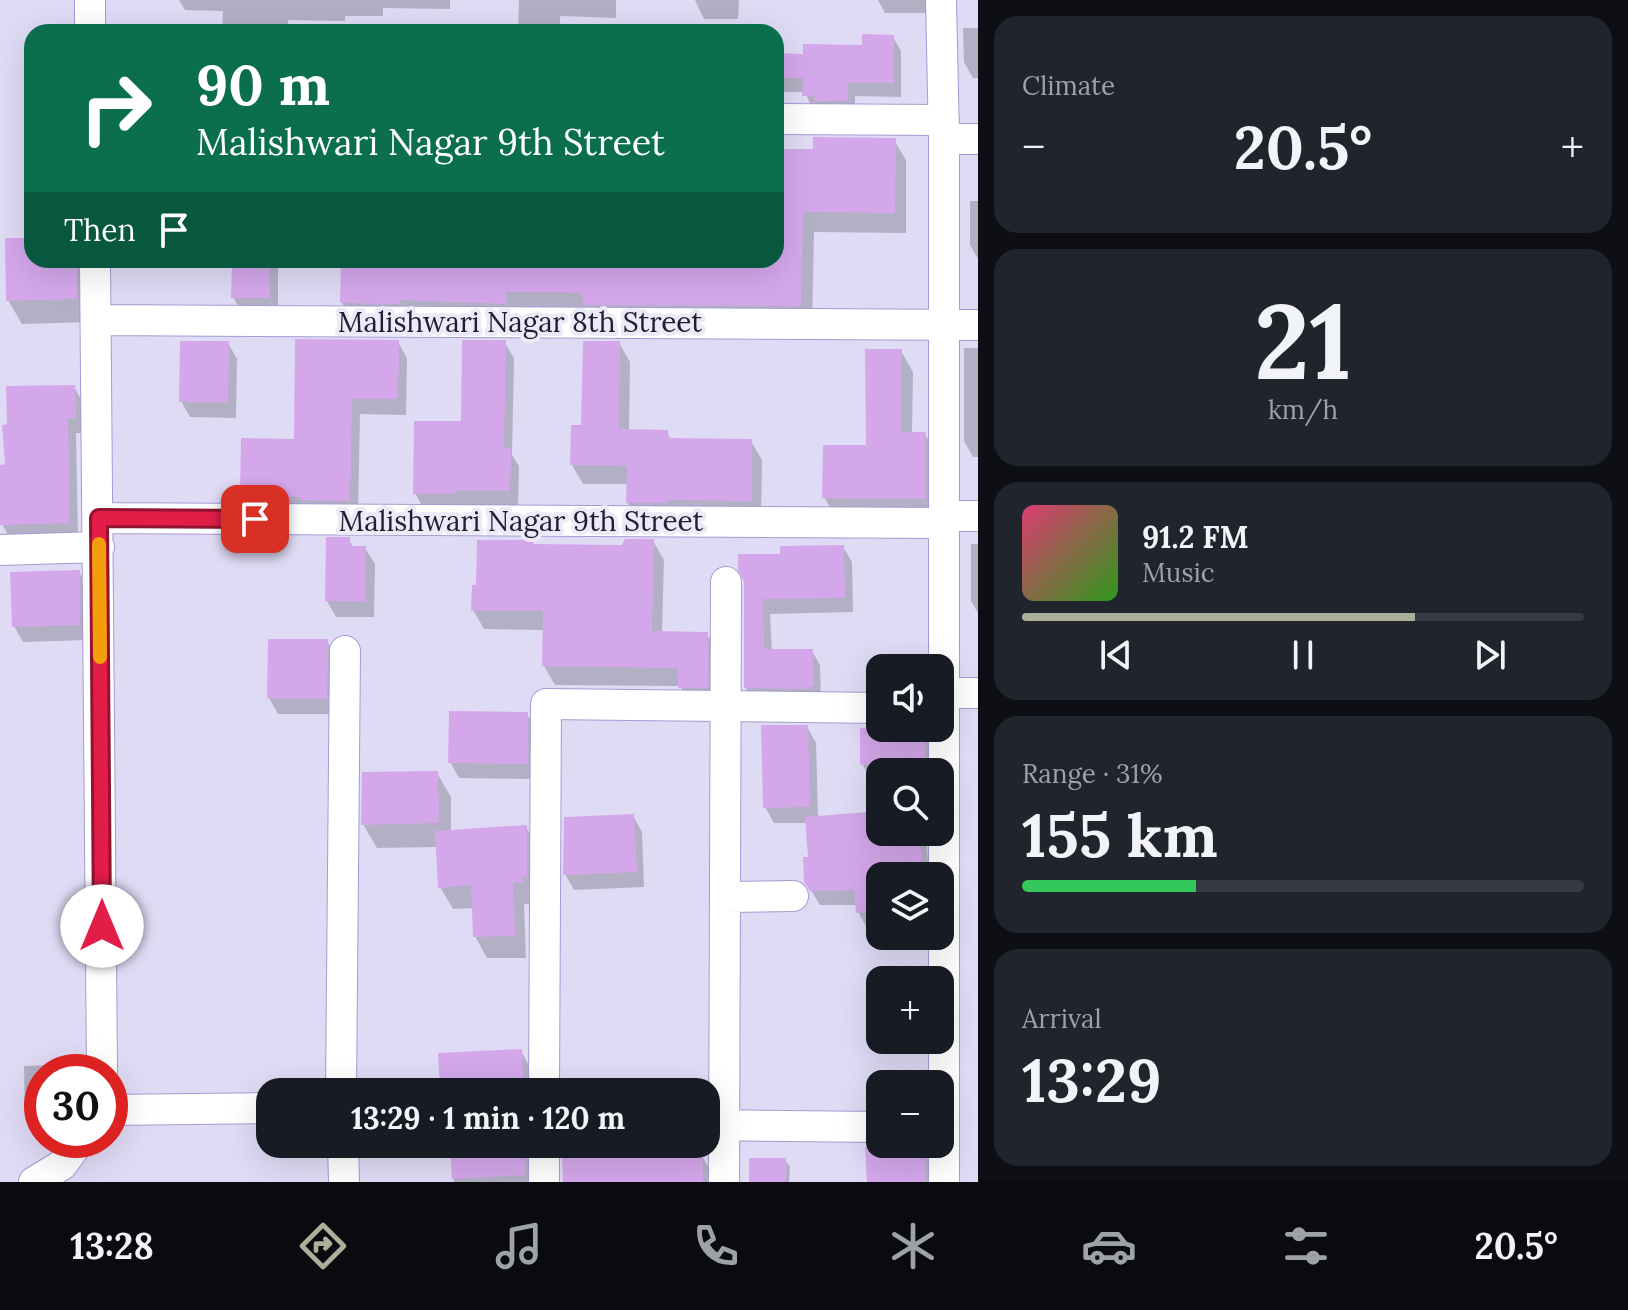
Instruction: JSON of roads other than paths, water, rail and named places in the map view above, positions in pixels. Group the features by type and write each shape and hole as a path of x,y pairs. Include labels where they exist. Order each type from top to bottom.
{"street":[{"path":"90,0 90,24"},
{"path":"941,0 944,129 943,654"},
{"path":"784,119 944,129 978,139"},
{"path":"95,268 102,1054"},
{"name":"Malishwari Nagar 8th Street","path":"96,320 978,325"},
{"name":"Malishwari Nagar 9th Street","path":"0,550 99,532 944,520 978,516"},
{"path":"717,1078 726,897 726,582"},
{"path":"341,1078 345,651"},
{"path":"954,700 978,693"},
{"path":"544,1078 546,704 866,708"},
{"path":"942,1070 943,742"},
{"path":"726,897 793,896"},
{"path":"128,1110 256,1108"},
{"path":"720,1126 866,1127"},
{"path":"720,1157 724,1182"},
{"path":"34,1182 62,1165 67,1158"},
{"path":"343,1158 344,1182"},
{"path":"544,1158 544,1182"},
{"path":"943,1158 944,1182"}]}
